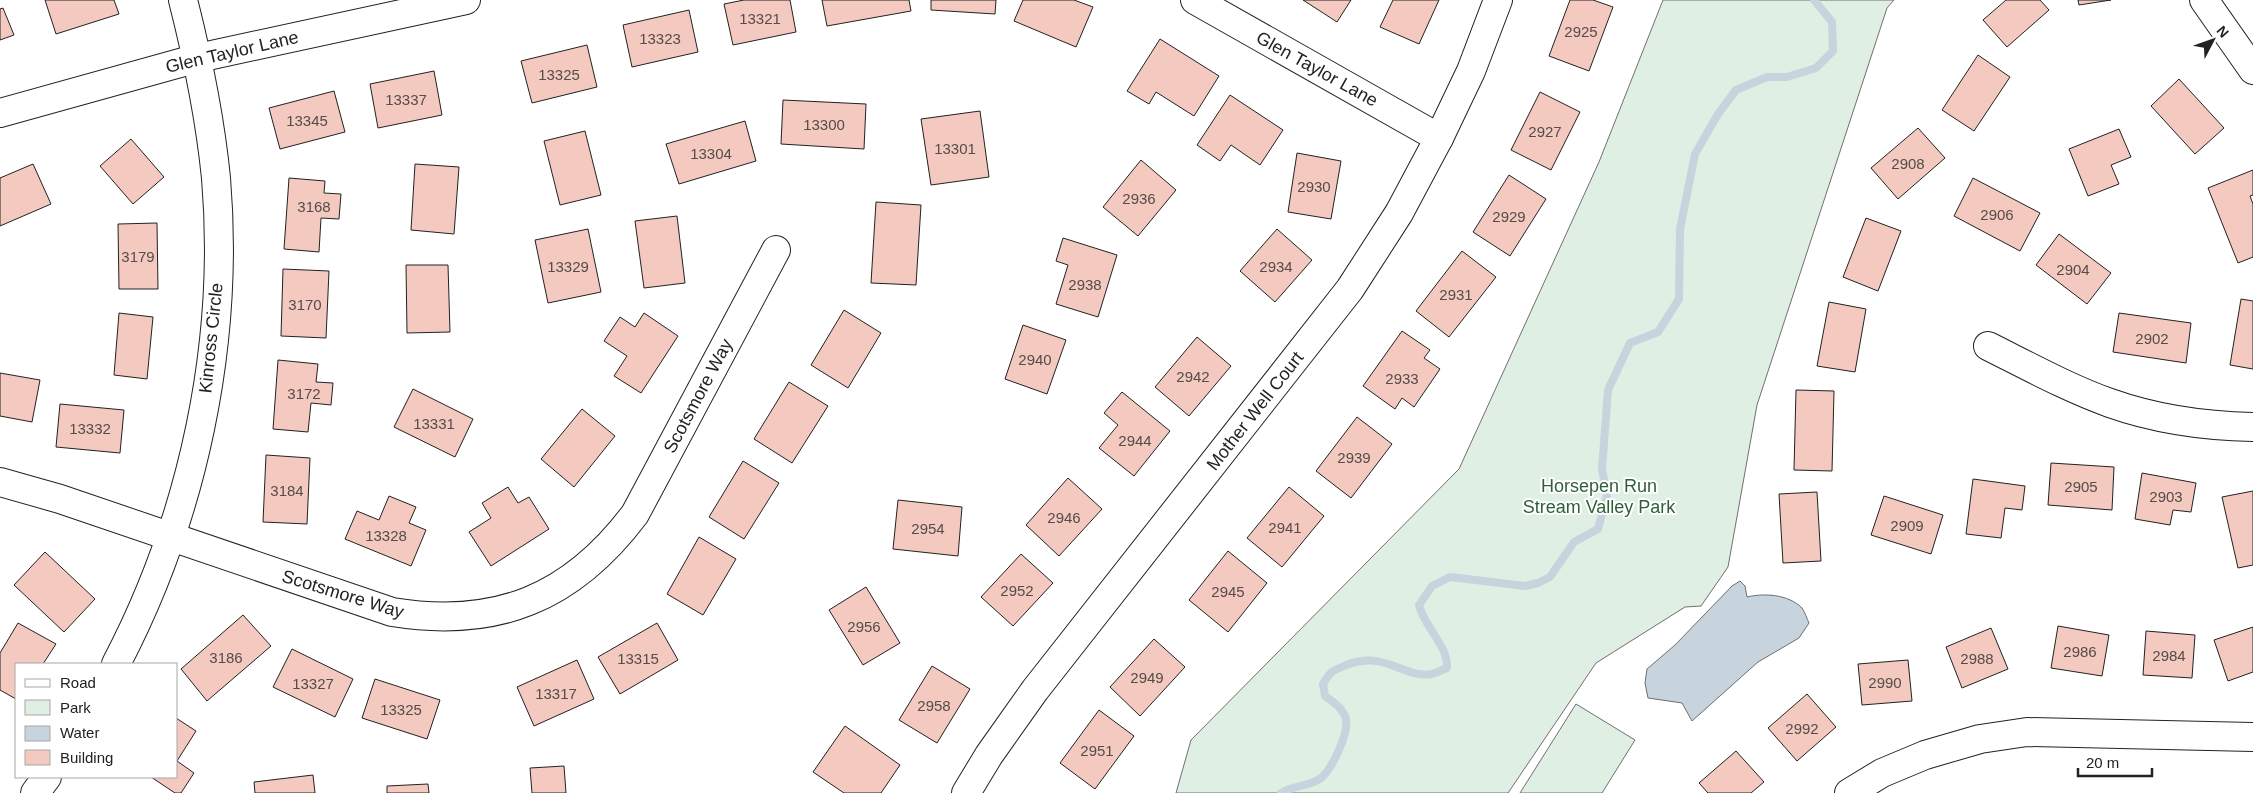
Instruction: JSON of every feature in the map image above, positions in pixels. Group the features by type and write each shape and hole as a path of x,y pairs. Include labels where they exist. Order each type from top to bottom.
{"street":[{"name":"Kinross Circle","path":"117,663 132,634 171,538 194,456 206,399 215,330 218,253 216,179 207,105 198,58 183,0"},
{"name":"Glen Taylor Lane","path":"0,113 198,58 466,0"},
{"name":"Glen Taylor Lane","path":"1195,0 1440,138"},
{"name":"Mother Well Court","path":"966,793 1035,690 1350,289 1399,213 1440,138 1471,71 1498,0"},
{"path":"2204,0 2253,70"},
{"name":"Scotsmore Way","path":"0,482 60,499 392,612 427,618 468,617 517,606 553,590 586,569 614,542 635,514 776,250"},
{"path":"1988,346 2056,381 2111,404 2168,418 2223,426 2253,427"},
{"path":"1849,793 1882,773 1925,755 1980,739 2008,735 2049,732 2253,736"},
{"path":"35,793 46,778"}],"green space":[{"name":"Horsepen Run Stream Valley Park","path":"1663,0 1894,0 1887,8 1757,405 1728,567 1701,606 1685,607 1596,663 1508,793 1176,793 1191,740 1459,469 1599,162"},
{"path":"1576,704 1635,740 1602,793 1520,793"}],"water":[{"path":"1740,581 1745,586 1747,597 1761,595 1783,597 1802,608 1809,623 1799,638 1758,662 1692,721 1682,703 1648,698 1645,683 1647,669 1675,645 1732,586"}],"building":[{"path":"45,0 114,0 119,14 56,34"},
{"path":"744,0 790,0 796,32 733,45 724,4"},
{"path":"822,0 909,0 911,11 827,26"},
{"path":"931,0 996,0 995,14 931,10"},
{"path":"1023,0 1074,0 1093,7 1076,47 1014,21"},
{"path":"1303,0 1351,0 1337,22"},
{"path":"1393,0 1439,0 1419,44 1380,27"},
{"path":"1570,0 1593,0 1613,7 1589,71 1549,56"},
{"path":"2006,0 2040,0 2049,10 2007,47 1983,20"},
{"path":"2078,0 2111,0 2079,5"},
{"path":"3,8 14,35 0,40 0,9"},
{"path":"689,10 698,52 632,67 623,25"},
{"path":"1160,39 1219,76 1194,116 1156,92 1149,104 1127,91"},
{"path":"587,45 597,87 532,103 521,61"},
{"path":"1978,55 2010,77 1974,131 1942,110"},
{"path":"434,71 442,115 378,128 370,84"},
{"path":"2179,79 2224,128 2195,154 2151,106"},
{"path":"334,91 345,132 280,149 269,108"},
{"path":"1540,92 1580,112 1551,170 1511,150"},
{"path":"1230,95 1283,130 1260,165 1231,145 1220,161 1197,145"},
{"path":"783,100 866,104 864,149 781,144"},
{"path":"980,111 989,177 931,185 921,119"},
{"path":"745,121 756,161 679,184 666,144"},
{"path":"1918,128 1945,158 1898,199 1871,168"},
{"path":"2119,129 2131,157 2111,165 2119,184 2088,196 2069,149"},
{"path":"585,131 601,195 560,205 544,141"},
{"path":"131,139 164,177 133,204 100,166"},
{"path":"1297,153 1341,161 1331,219 1288,212"},
{"path":"1141,160 1176,190 1138,236 1103,207"},
{"path":"33,164 51,204 0,226 0,178"},
{"path":"415,164 459,167 454,234 411,230"},
{"path":"2253,170 2253,195 2250,196 2253,204 2253,257 2238,263 2208,188"},
{"path":"1509,175 1546,199 1510,256 1473,232"},
{"path":"289,178 325,181 324,193 341,194 339,219 321,218 319,252 284,249"},
{"path":"1973,178 2040,213 2020,251 1954,216"},
{"path":"876,202 921,205 916,285 871,283"},
{"path":"677,216 685,283 644,288 635,221"},
{"path":"1866,218 1901,231 1878,291 1843,277"},
{"path":"157,223 158,289 119,289 118,224"},
{"path":"588,229 601,292 548,303 535,240"},
{"path":"1277,229 1312,260 1275,302 1240,271"},
{"path":"2059,234 2111,273 2087,304 2036,265"},
{"path":"1063,238 1117,255 1098,317 1056,304 1068,265 1056,261"},
{"path":"1462,251 1496,277 1449,337 1416,311"},
{"path":"406,265 448,265 450,332 407,333"},
{"path":"283,269 329,271 326,338 281,336"},
{"path":"2241,299 2253,301 2253,369 2230,365"},
{"path":"1829,302 1866,309 1855,372 1817,366"},
{"path":"844,310 881,333 848,388 811,365"},
{"path":"119,313 153,317 147,379 114,375"},
{"path":"644,313 678,336 641,393 614,376 627,356 604,341 620,317 635,327"},
{"path":"2119,313 2191,323 2186,363 2113,352"},
{"path":"1023,325 1066,340 1047,394 1005,379"},
{"path":"1402,331 1430,350 1424,358 1440,369 1414,407 1402,398 1395,409 1363,386"},
{"path":"1197,337 1231,366 1189,416 1155,387"},
{"path":"278,360 318,364 316,382 333,383 331,405 311,403 308,432 273,429"},
{"path":"0,373 40,380 32,422 0,416"},
{"path":"789,382 828,406 792,463 754,439"},
{"path":"413,389 473,419 455,457 394,427"},
{"path":"1796,390 1834,391 1832,471 1794,470"},
{"path":"1122,392 1170,431 1134,476 1099,448 1118,425 1104,413"},
{"path":"60,404 124,410 120,453 56,447"},
{"path":"582,409 615,436 574,487 541,459"},
{"path":"1357,417 1392,444 1351,498 1316,471"},
{"path":"266,455 310,458 307,524 263,522"},
{"path":"743,461 779,483 744,539 709,517"},
{"path":"2051,463 2114,467 2112,510 2048,505"},
{"path":"2142,473 2196,483 2191,512 2173,510 2170,525 2135,519"},
{"path":"1068,478 1102,509 1059,556 1026,525"},
{"path":"1973,479 2025,486 2022,510 2005,508 2001,538 1966,534"},
{"path":"508,487 518,503 529,497 549,529 491,566 469,532 491,518 482,503"},
{"path":"1289,487 1324,516 1282,567 1247,538"},
{"path":"2253,491 2253,565 2238,568 2222,497"},
{"path":"1817,492 1821,561 1783,563 1779,494"},
{"path":"389,496 416,507 409,523 426,530 411,566 345,539 357,511 379,520"},
{"path":"1884,496 1943,515 1931,554 1871,535"},
{"path":"898,500 962,507 958,556 893,549"},
{"path":"699,537 736,559 703,615 667,594"},
{"path":"1228,551 1267,583 1228,632 1189,600"},
{"path":"45,552 95,599 64,632 14,585"},
{"path":"1021,554 1053,583 1013,626 981,597"},
{"path":"866,587 900,643 863,665 829,610"},
{"path":"243,615 271,646 207,701 181,669"},
{"path":"18,623 56,644 44,663 15,663 15,698 0,690 0,653"},
{"path":"657,623 678,660 620,694 598,657"},
{"path":"2058,626 2109,635 2102,676 2051,668"},
{"path":"2253,627 2253,672 2228,681 2214,640"},
{"path":"1991,628 2008,669 1962,688 1946,647"},
{"path":"2146,631 2195,635 2192,678 2143,675"},
{"path":"1154,639 1185,667 1140,716 1110,687"},
{"path":"292,649 353,679 335,717 273,687"},
{"path":"577,660 594,699 534,726 517,687"},
{"path":"1908,660 1912,701 1862,705 1858,664"},
{"path":"932,666 970,689 937,743 899,720"},
{"path":"375,679 440,700 427,739 362,718"},
{"path":"1807,694 1836,727 1797,761 1768,728"},
{"path":"1099,710 1134,736 1095,789 1060,763"},
{"path":"178,719 196,731 178,759"},
{"path":"845,726 900,765 881,793 844,793 813,772"},
{"path":"1736,751 1764,782 1751,793 1708,793 1699,783"},
{"path":"178,762 194,773 181,793 175,793 152,778 178,778"},
{"path":"564,766 566,793 532,793 530,768"},
{"path":"313,775 315,793 255,793 254,782"},
{"path":"428,784 429,793 387,793 387,786"}],"waterway":[{"path":"1281,793 1321,778 1330,767 1339,750 1345,733 1346,719 1340,708 1325,696 1323,684 1333,671 1362,661 1385,663 1413,673 1422,674 1434,674 1447,668 1444,652 1419,605 1432,586 1450,577 1525,586 1538,583 1550,577 1574,542 1598,529 1607,496 1602,469 1608,390 1630,343 1658,332 1679,299 1680,229 1695,154 1718,114 1736,90 1767,77 1787,77 1816,68 1833,51 1832,22 1814,0"}]}
